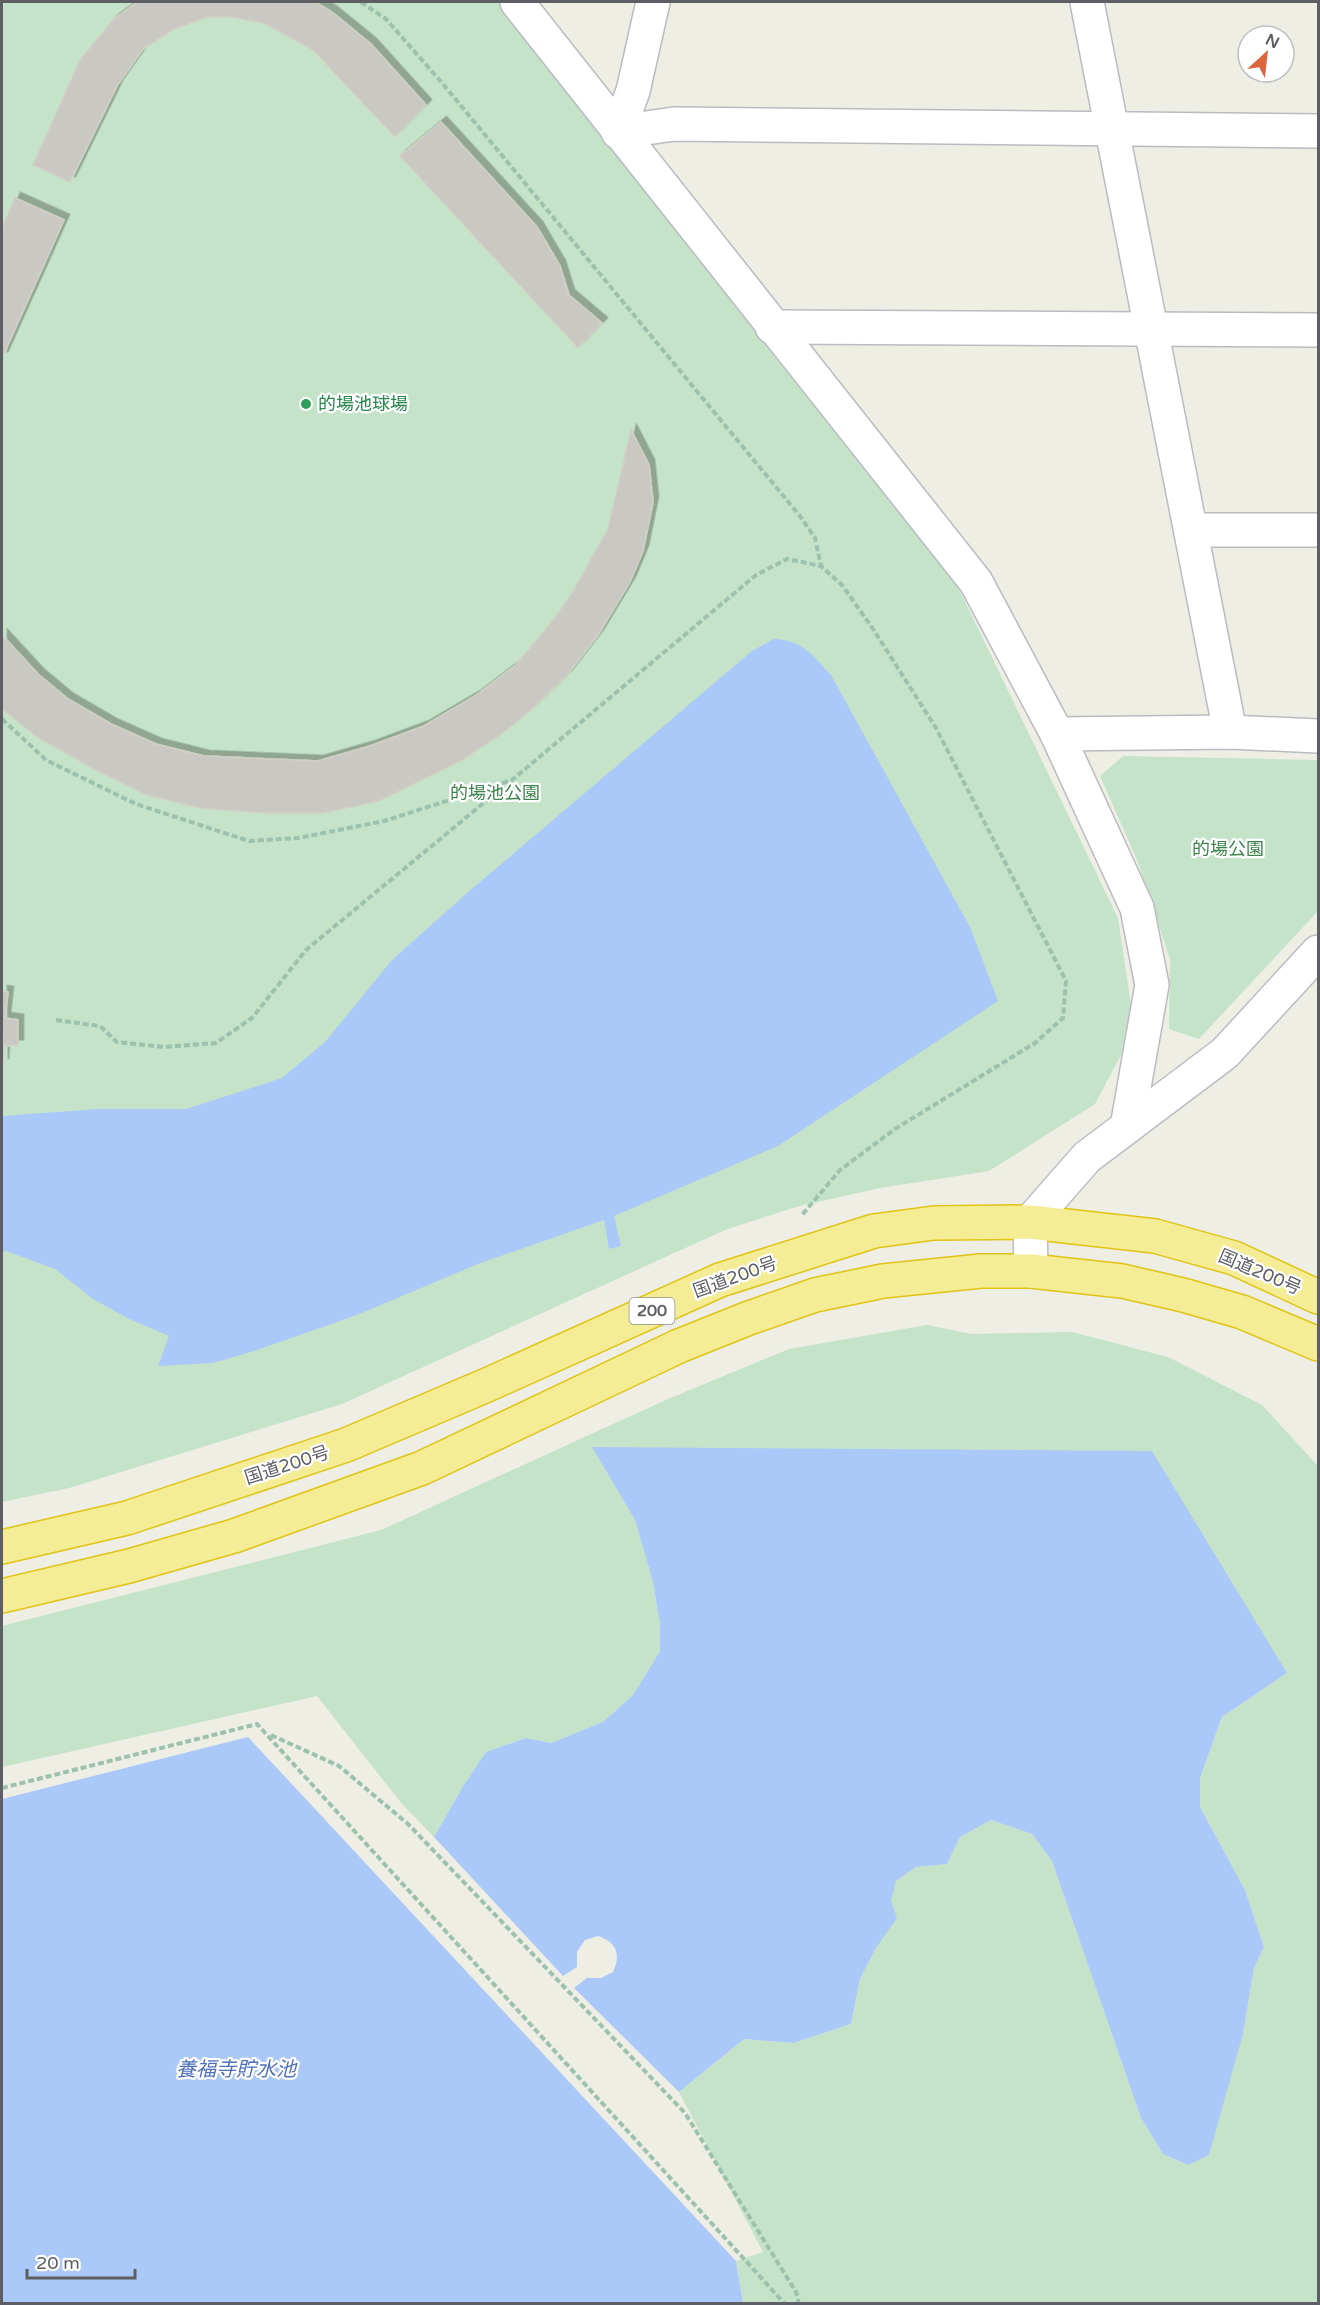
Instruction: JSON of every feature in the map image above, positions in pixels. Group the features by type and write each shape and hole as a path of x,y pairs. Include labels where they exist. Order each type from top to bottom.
{"highway":[{"name":"国道200号","path":"2,1546 127,1518 346,1445 487,1385 720,1280 874,1231 934,1223 1030,1222 1155,1236 1234,1258 1318,1297"},
{"name":"200","path":"2,1596 129,1566 234,1536 411,1472 679,1346 749,1318 815,1295 883,1281 981,1271 1031,1271 1122,1281 1242,1312 1318,1344"}],"street":[{"path":"517,2 976,582 1057,734 1137,908 1152,985 1127,1127"},
{"path":"618,132 633,92 653,2"},
{"path":"1087,2 1230,732"},
{"path":"618,132 674,124 1318,131"},
{"path":"772,327 1149,327 1318,330"},
{"path":"1191,530 1318,530"},
{"path":"1057,734 1230,732 1318,736"},
{"path":"1031,1271 1030,1222 1087,1156 1224,1053 1318,952"}],"path":[{"path":"360,2 386,19 443,84 800,516 815,538 821,566"},
{"path":"56,1020 100,1026 117,1042 162,1047 216,1043 252,1018 306,950 756,575 787,559 821,566 842,585 936,728 1066,981 1063,1018 1035,1043 895,1129 840,1170 801,1217"},
{"path":"2,719 46,760 86,780 136,804 249,841 298,838 384,821 512,780"},
{"path":"2,1788 257,1724 268,1733 785,2304"},
{"path":"268,1733 339,1766 408,1824 686,2114 796,2292 800,2304"}],"green space":[{"name":"的場池公園","path":"2,2 500,2 956,583 1118,918 1131,1005 1121,1055 1095,1104 989,1171 880,1188 796,1207 725,1230 342,1404 69,1488 2,1502"},
{"name":"的場公園","path":"1123,756 1318,760 1318,911 1199,1039 1169,1029 1170,959 1137,860 1100,776"},
{"path":"927,1325 972,1334 1072,1332 1168,1357 1262,1405 1318,1466 1318,2303 743,2303 736,2261 763,2252 679,2092 744,2039 793,2043 851,2024 860,1979 876,1948 896,1881 916,1867 947,1864 960,1837 991,1820 1032,1834 1052,1861 1141,2118 1163,2154 1187,2165 1243,2034 1254,1968 1264,1947 1245,1890 1200,1807 1200,1778 1222,1717 1287,1673 593,1448 635,1520 653,1582 660,1624 660,1651 633,1695 603,1722 551,1743 526,1738 486,1752 434,1837 402,1804 317,1696 2,1767 2,1626 381,1530 668,1399 789,1349"}],"water":[{"path":"774,639 800,646 831,675 970,927 998,1001 778,1146 614,1216 621,1246 609,1249 604,1220 478,1264 357,1315 213,1363 158,1366 169,1336 129,1319 93,1299 55,1269 6,1251 2,1252 2,1116 99,1109 186,1109 282,1078 325,1042 392,960 467,893 752,651"},
{"path":"592,1447 1152,1451 1287,1673 1222,1717 1200,1778 1200,1807 1245,1890 1264,1947 1254,1968 1243,2034 1209,2155 1188,2165 1163,2154 1141,2118 1052,1861 1032,1834 991,1820 960,1837 947,1864 916,1867 896,1881 891,1901 897,1918 876,1948 860,1979 851,2024 793,2043 744,2039 679,2092 574,1988 587,1978 601,1978 613,1972 617,1955 613,1946 598,1936 585,1940 577,1952 577,1967 563,1976 434,1837 486,1752 526,1738 551,1743 603,1722 633,1695 660,1651 660,1624 653,1582 635,1520"},
{"name":"養福寺貯水池","path":"248,1737 736,2261 743,2303 2,2303 2,1799"}],"building":[{"path":"137,2 315,2 332,12 371,44 426,105 395,137 313,50 264,23 230,17 207,17 174,29 143,49 118,84 70,182 33,165 80,60 113,20"},
{"path":"441,122 537,227 560,266 569,295 602,323 578,348 400,156"},
{"path":"15,198 64,220 2,358 2,228"},
{"path":"631,430 649,465 653,502 643,551 630,582 598,635 567,675 532,709 500,735 462,760 379,801 323,813 265,813 200,808 147,795 94,769 37,737 2,709 2,635 38,674 68,699 111,724 156,744 204,756 318,761 370,746 424,726 475,696 516,665 554,619 572,593 608,529"},
{"path":"2,991 8,992 5,1018 18,1020 18,1045 4,1046 3,1065"}],"place":[{"name":"的場池球場","path":"306,404"}]}
